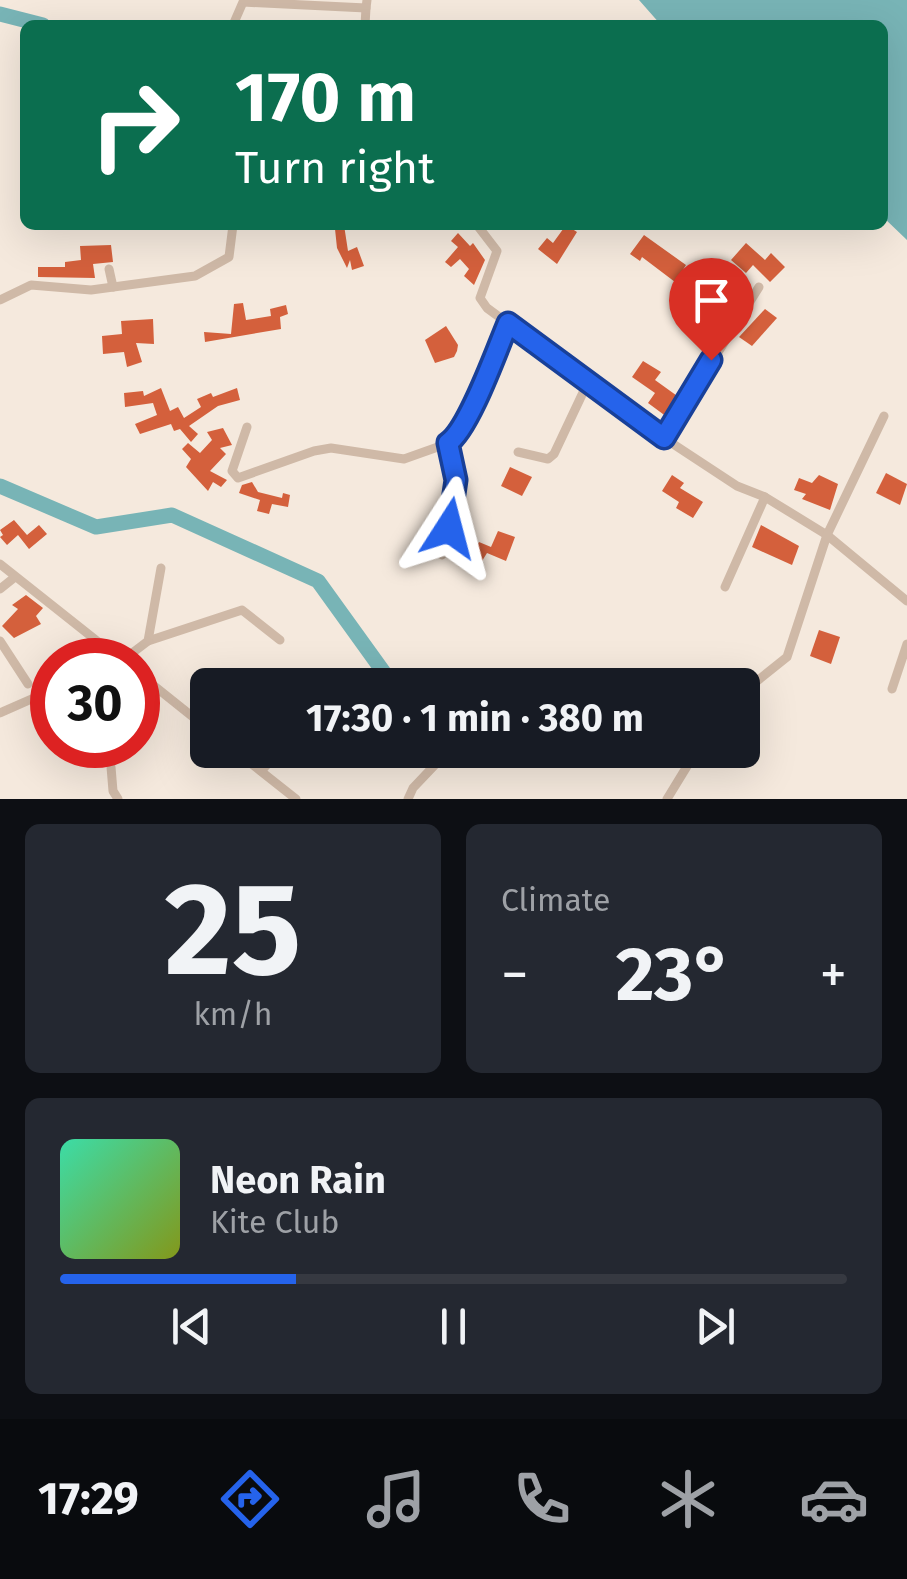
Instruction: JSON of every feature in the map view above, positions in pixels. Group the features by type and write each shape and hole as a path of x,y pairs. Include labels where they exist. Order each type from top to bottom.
{"street":[{"path":"236,20 243,2 366,4"},
{"path":"0,300 30,285 91,290 195,276 230,257 233,230"},
{"path":"482,230 497,250 480,298 508,323 664,438 737,486 765,497 828,535 907,601"},
{"path":"108,270 113,287"},
{"path":"664,438 759,287"},
{"path":"247,426 232,471 238,478 330,448 404,459 448,443 456,437 476,399 508,323"},
{"path":"518,452 548,459 554,454 588,382"},
{"path":"760,679 787,657 828,535 884,416"},
{"path":"442,555 456,480 448,443"},
{"path":"725,587 765,497"},
{"path":"148,638 161,568"},
{"path":"0,578 8,570"},
{"path":"0,589 8,570"},
{"path":"8,570 94,638"},
{"path":"154,638 242,610 280,640"},
{"path":"0,641 28,684"},
{"path":"892,689 907,644"},
{"path":"160,691 190,715"},
{"path":"0,714 30,700"},
{"path":"111,768 113,791 118,799"},
{"path":"256,768 296,799"},
{"path":"260,771 263,768"},
{"path":"408,799 432,768"},
{"path":"667,799 686,768"}],"water":[{"path":"639,0 907,0 907,240 888,222 888,20 657,20"}],"building":[{"path":"335,230 345,230 348,251 357,247 364,266 352,270 350,260 347,268 337,248"},
{"path":"562,230 577,232 557,264 538,249 547,238 553,243"},
{"path":"458,233 470,246 473,243 485,260 474,285 464,276 469,269 460,259 451,267 445,262 458,247 451,241"},
{"path":"644,235 686,265 675,282 642,257 640,261 630,254"},
{"path":"746,243 765,260 771,253 785,267 770,282 753,265 746,273 731,260"},
{"path":"111,245 113,262 93,264 95,278 38,277 38,267 65,267 65,262 81,260 80,246"},
{"path":"243,303 246,320 271,316 270,309 286,305 288,314 280,317 281,329 205,342 204,332 231,334 234,304"},
{"path":"765,309 777,318 752,346 739,337"},
{"path":"153,319 154,344 136,343 142,362 127,367 124,352 103,354 102,336 122,334 121,321"},
{"path":"446,326 458,345 457,351 454,357 435,363 425,340"},
{"path":"643,361 661,372 655,380 680,398 667,417 648,403 655,393 632,377"},
{"path":"161,388 170,411 178,407 184,418 201,407 197,399 211,393 213,397 237,388 240,400 218,406 189,426 198,434 191,442 180,429 174,431 171,424 140,434 135,424 157,415 153,403 125,407 124,393 143,391 144,396"},
{"path":"223,428 232,445 220,448 226,454 210,471 227,480 221,487 213,482 208,491 186,467 191,459 182,449 188,443 200,453 212,440 207,432"},
{"path":"510,467 532,477 522,496 501,486"},
{"path":"886,473 907,484 900,505 876,493"},
{"path":"672,475 684,483 680,488 703,502 693,518 676,508 679,502 662,491"},
{"path":"819,475 838,484 830,510 802,499 806,494 794,490 799,478 812,483"},
{"path":"252,482 258,492 282,498 283,493 290,495 288,507 272,504 269,514 257,511 260,500 239,493 242,485"},
{"path":"14,520 27,535 39,525 47,534 29,549 18,535 7,545 0,530"},
{"path":"761,525 799,546 792,565 752,547"},
{"path":"498,531 515,537 506,561 487,553 482,561 472,557 479,542 491,547"},
{"path":"26,595 43,608 36,616 41,624 14,638 2,626 18,609 12,605"},
{"path":"819,630 840,637 831,664 810,656"}],"waterway":[{"path":"0,14 23,20"},
{"path":"0,486 96,527 172,515 318,581 381,668"}],"route":[{"path":"449,528 455,502 456,462 448,443 455,439 476,399 508,323 664,438 711,360"}]}
